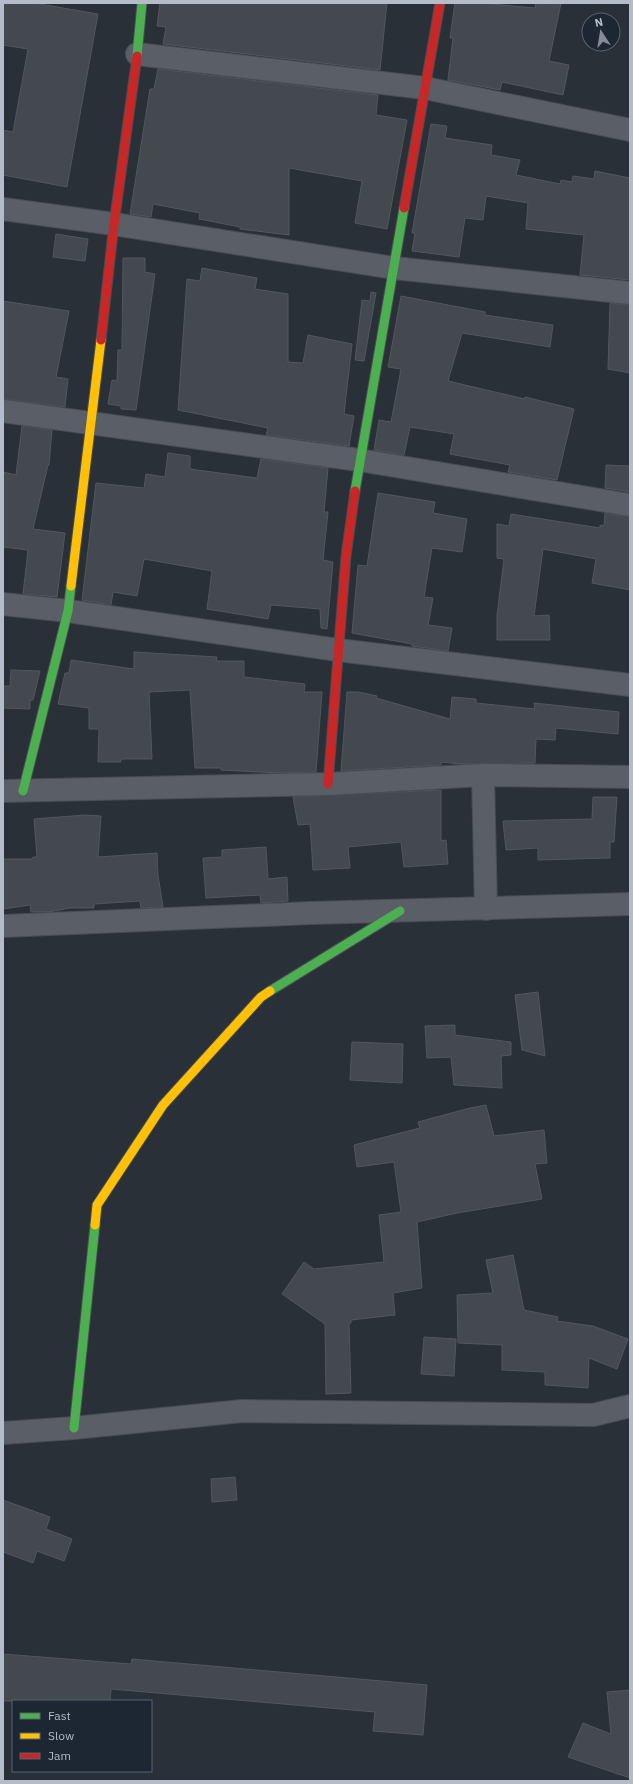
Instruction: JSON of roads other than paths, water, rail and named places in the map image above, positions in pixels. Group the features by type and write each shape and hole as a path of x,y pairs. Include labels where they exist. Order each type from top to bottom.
{"street":[{"path":"142,3 68,611 13,791 328,784 483,775 630,777"},
{"path":"328,784 346,556 359,460 440,3"},
{"path":"137,54 425,88 630,130"},
{"path":"3,209 114,224 394,268 630,294"},
{"path":"3,411 359,460 630,505"},
{"path":"3,604 68,611 338,650 630,685"},
{"path":"483,775 486,909"},
{"path":"3,926 311,913 630,904"},
{"path":"74,1428 97,1205 163,1105 261,997 400,911"},
{"path":"3,1433 74,1428 242,1411 593,1415 630,1406"}]}
